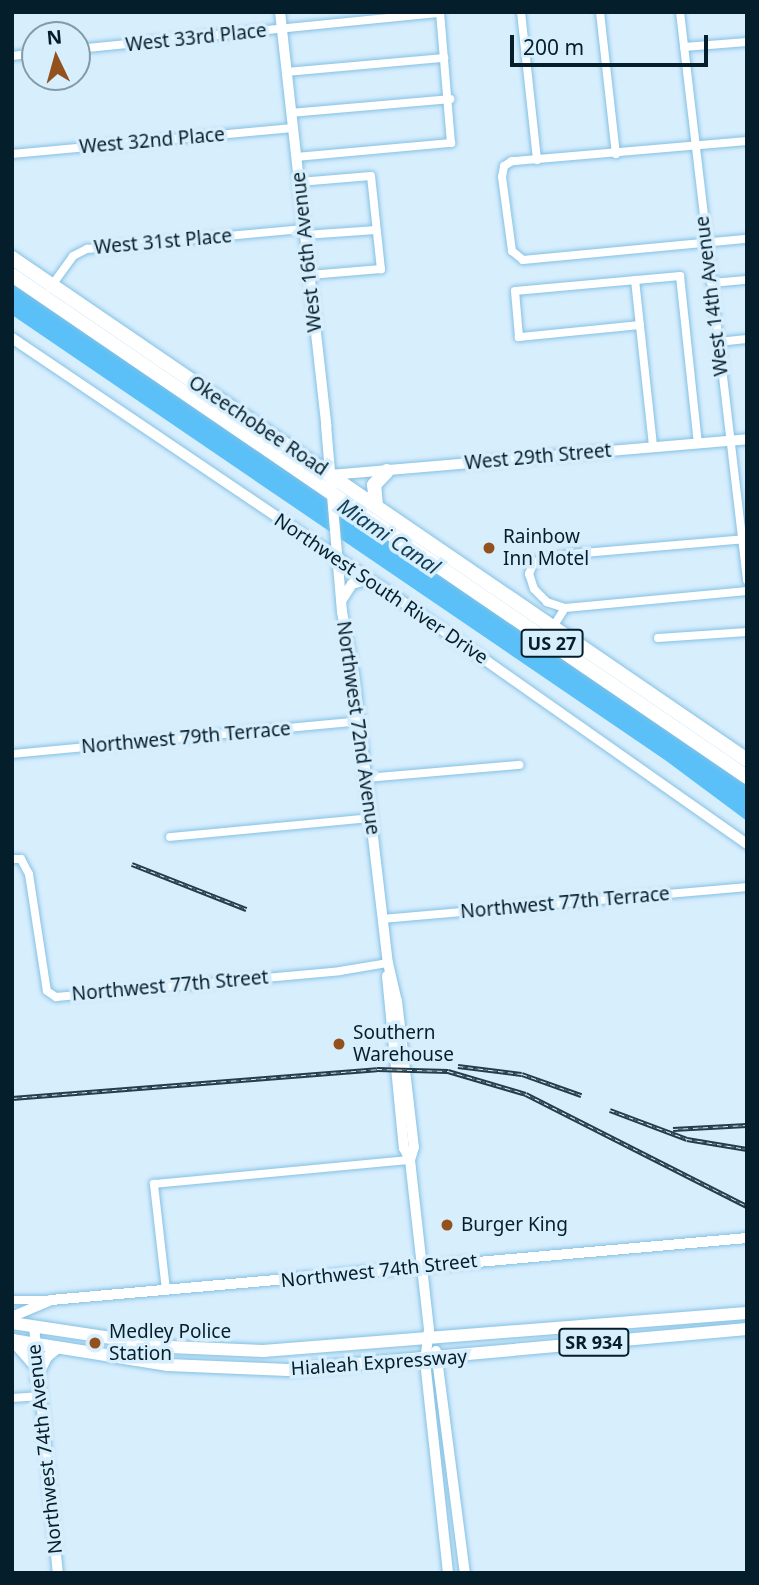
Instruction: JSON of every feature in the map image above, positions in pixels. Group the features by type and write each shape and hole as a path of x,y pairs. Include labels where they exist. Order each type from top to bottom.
{"highway":[{"name":"Okeechobee Road","path":"12,258 48,291 332,498 747,777"},
{"name":"Okeechobee Road","path":"12,275 48,291 330,475 747,760"},
{"path":"376,506 374,485 387,471"}],"main road":[{"name":"West 16th Avenue","path":"279,12 332,498"},
{"name":"Northwest South River Drive","path":"12,338 318,541 338,559 747,844"},
{"name":"West 29th Street","path":"330,475 747,439"},
{"name":"Northwest 72nd Avenue","path":"332,498 341,601 360,722 388,963 397,1091 404,1148 410,1160 422,1265 430,1339 425,1361 449,1573"},
{"path":"318,541 336,534"},
{"path":"341,601 352,584 369,579"},
{"name":"Northwest 74th Street","path":"45,1303 422,1265 747,1238"},
{"name":"Northwest 74th Avenue","path":"13,1323 45,1303"},
{"name":"Hialeah Expressway","path":"13,1323 223,1351 302,1350 747,1313"},
{"name":"Northwest 74th Avenue","path":"34,1326 34,1364 58,1573"},
{"name":"Hialeah Expressway","path":"13,1340 155,1363 239,1370 425,1361 747,1329"},
{"name":"Northwest 72nd Avenue","path":"430,1339 441,1359 465,1573"},
{"path":"13,1340 34,1364"},
{"path":"36,1379 47,1357 58,1349"},
{"path":"436,1460 446,1471 449,1498 457,1508"},
{"path":"446,1551 462,1550"}],"street":[{"path":"521,12 537,160"},
{"path":"600,12 616,154"},
{"name":"West 14th Avenue","path":"680,12 728,441 745,539 747,580"},
{"name":"West 33rd Place","path":"91,48 440,13"},
{"path":"296,157 451,143 450,99 440,13"},
{"path":"684,47 747,41"},
{"path":"286,72 444,58"},
{"path":"291,113 450,99"},
{"name":"West 32nd Place","path":"12,154 293,128"},
{"path":"747,141 519,161 504,166 502,177 512,251 523,260 747,239"},
{"path":"299,182 371,176 381,269 309,275"},
{"name":"West 31st Place","path":"48,291 73,256 87,249 304,232 376,230"},
{"path":"640,326 519,337 515,291 680,276 698,444"},
{"path":"635,280 653,447"},
{"path":"710,283 747,280"},
{"path":"719,342 747,340"},
{"path":"745,539 542,560 530,567 531,582 542,598 565,608 747,591"},
{"path":"554,627 565,608"},
{"path":"657,638 747,632"},
{"name":"Northwest 79th Terrace","path":"12,754 360,722"},
{"path":"367,778 519,765"},
{"path":"170,837 371,818"},
{"name":"Northwest 77th Street","path":"17,859 29,874 47,991 56,997 340,971 388,963"},
{"name":"Northwest 77th Terrace","path":"383,919 747,887"},
{"path":"166,1290 154,1184 410,1160"},
{"name":"Northwest 74th Street","path":"12,1302 45,1303"},
{"name":"Northwest 74th Street","path":"12,1302 45,1303"},
{"path":"12,1398 38,1396"}],"water":[{"path":"12,282 747,784 747,821 665,760 12,315"}],"railway":[{"path":"132,864 246,909"},
{"path":"458,1066 522,1074 581,1095"},
{"path":"12,1098 377,1069 448,1071 526,1094 747,1206"},
{"path":"610,1110 687,1139 747,1149"},
{"path":"673,1129 747,1125"}],"place":[{"name":"Rainbow Inn Motel","path":"489,548"},
{"name":"Southern Warehouse","path":"339,1044"},
{"name":"Burger King","path":"447,1225"},
{"name":"Medley Police Station","path":"95,1343"}],"water label":[{"name":"Miami Canal","path":"389,536"}]}
